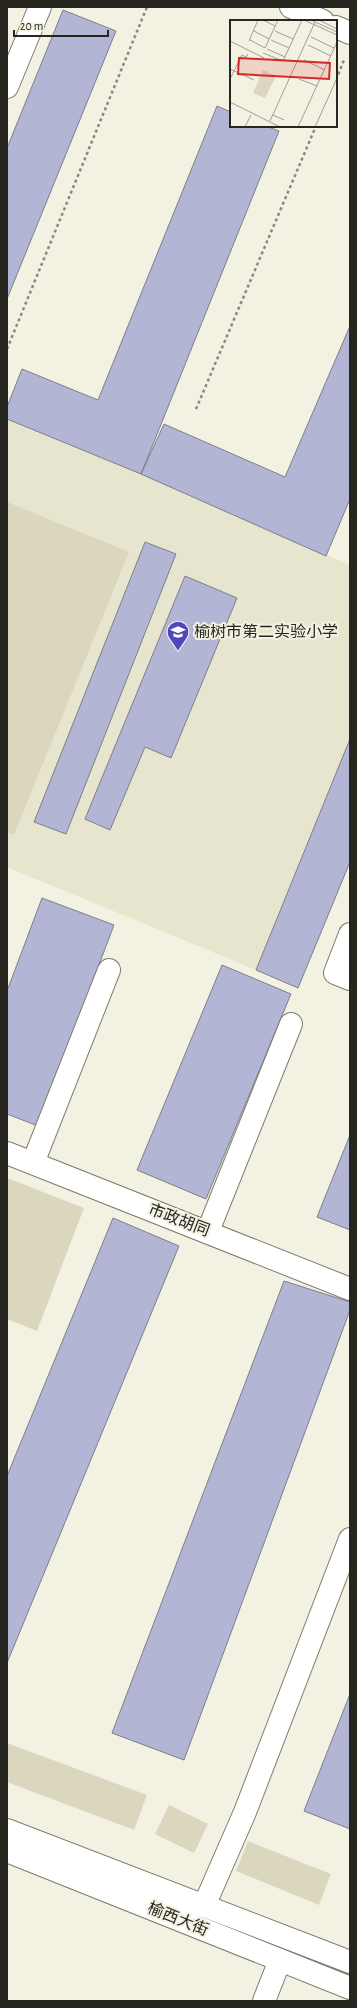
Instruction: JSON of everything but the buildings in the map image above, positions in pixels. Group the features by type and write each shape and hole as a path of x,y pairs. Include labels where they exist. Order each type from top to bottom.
{"street":[{"path":"7,87 40,7"},
{"path":"291,7 321,20"},
{"path":"337,28 349,43"},
{"path":"350,934 335,973 350,979"},
{"path":"33,1163 109,970"},
{"path":"208,1231 291,1024"},
{"name":"市政胡同","path":"7,1152 350,1289"},
{"path":"204,1906 245,1812 350,1539"},
{"name":"榆西大街","path":"7,1830 350,1962"},
{"name":"榆西大街","path":"7,1850 350,1988"},
{"path":"264,2001 280,1960"}],"path":[{"path":"7,349 147,7"},
{"path":"337,77 349,43"},
{"path":"196,409 316,127"}],"shaded area":[{"name":"榆树市第二实验小学","path":"7,419 141,474 350,565 350,739 256,970 7,867"},
{"path":"7,502 129,552 14,835 7,832"},
{"path":"7,1178 84,1208 37,1331 7,1319"},
{"path":"7,1743 147,1795 134,1830 7,1782"},
{"path":"169,1805 208,1824 194,1853 155,1834"},
{"path":"248,1841 331,1874 319,1905 236,1871"}],"place":[{"name":"榆树市第二实验小学","path":"178,652"}]}
